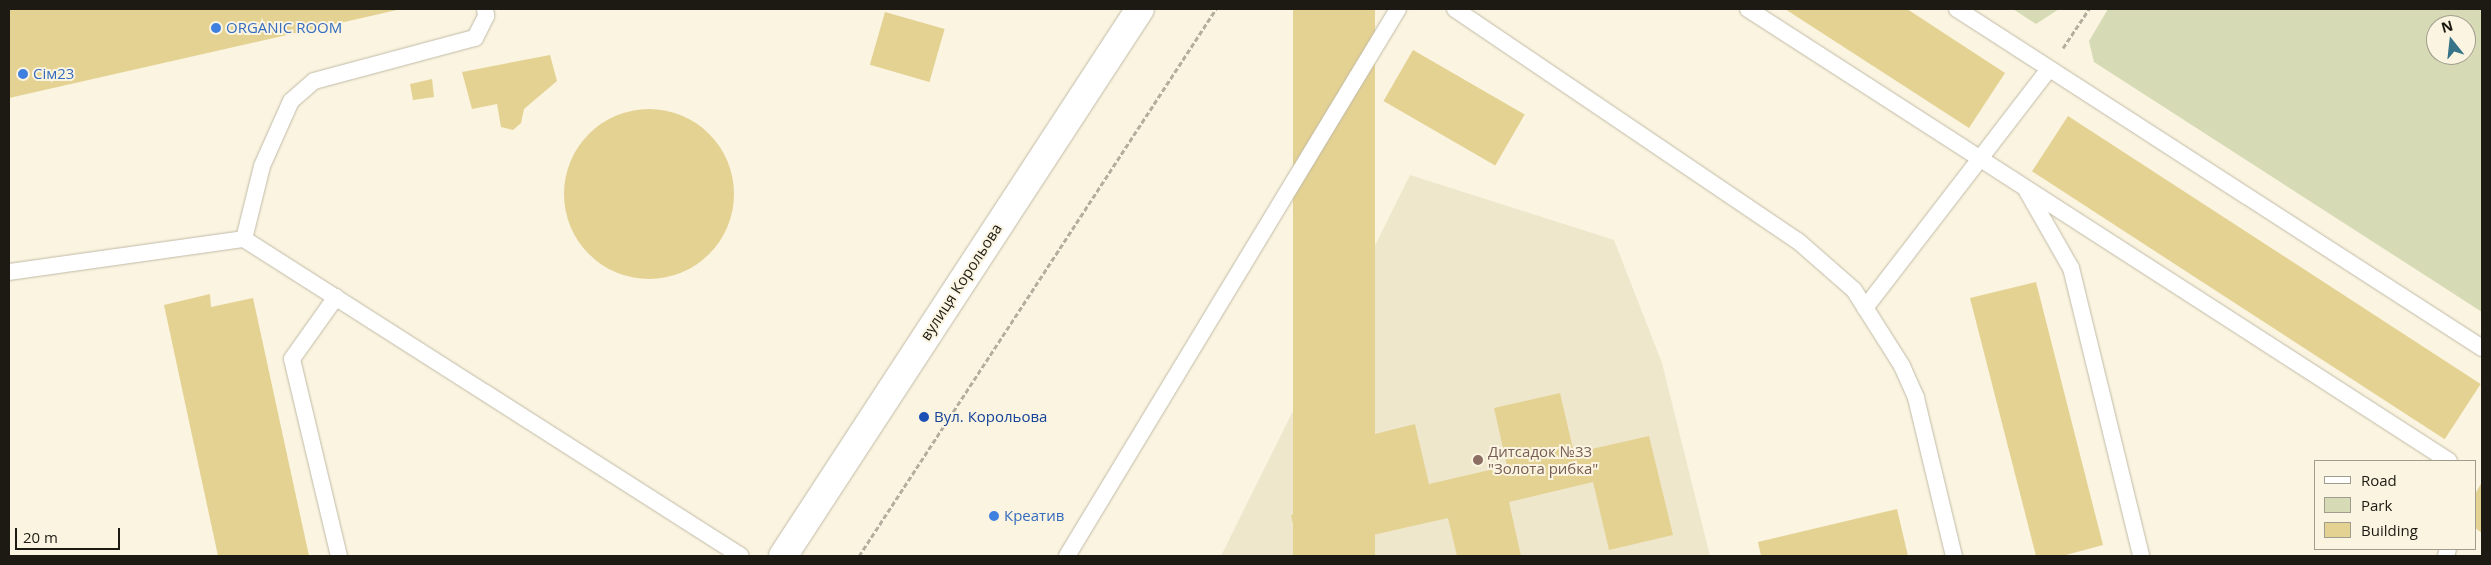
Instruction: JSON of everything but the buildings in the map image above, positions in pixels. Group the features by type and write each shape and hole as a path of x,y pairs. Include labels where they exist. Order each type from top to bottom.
{"street":[{"name":"вулиця Корольова","path":"783,556 1140,9"}],"lane":[{"path":"244,239 262,166 291,101 314,81 475,38 486,16 485,9"},
{"path":"1067,556 1398,9"},
{"path":"1455,9 1798,241 1854,290 1916,398 1954,556"},
{"path":"1748,9 2446,460"},
{"path":"1957,9 2482,348"},
{"path":"1866,308 1978,158 2049,69"},
{"path":"2025,188 2071,268 2141,556"},
{"path":"9,272 244,239 741,556"},
{"path":"336,297 292,359 339,556"}],"path":[{"path":"859,556 1216,9"},
{"path":"2049,69 2089,9"}],"shaded area":[{"name":"Дитсадок №33 \"Золота рибка\"","path":"1410,175 1614,240 1662,363 1710,556 1221,556"}],"green space":[{"path":"2013,9 2059,9 2036,24"},
{"path":"2108,9 2482,9 2482,312 2094,62 2089,41"}],"place":[{"name":"ORGANIC ROOM","path":"216,28"},
{"name":"Сім23","path":"23,74"},
{"name":"Вул. Корольова","path":"924,417"},
{"name":"Дитсадок №33 \"Золота рибка\"","path":"1478,460"},
{"name":"Креатив","path":"994,516"}]}
